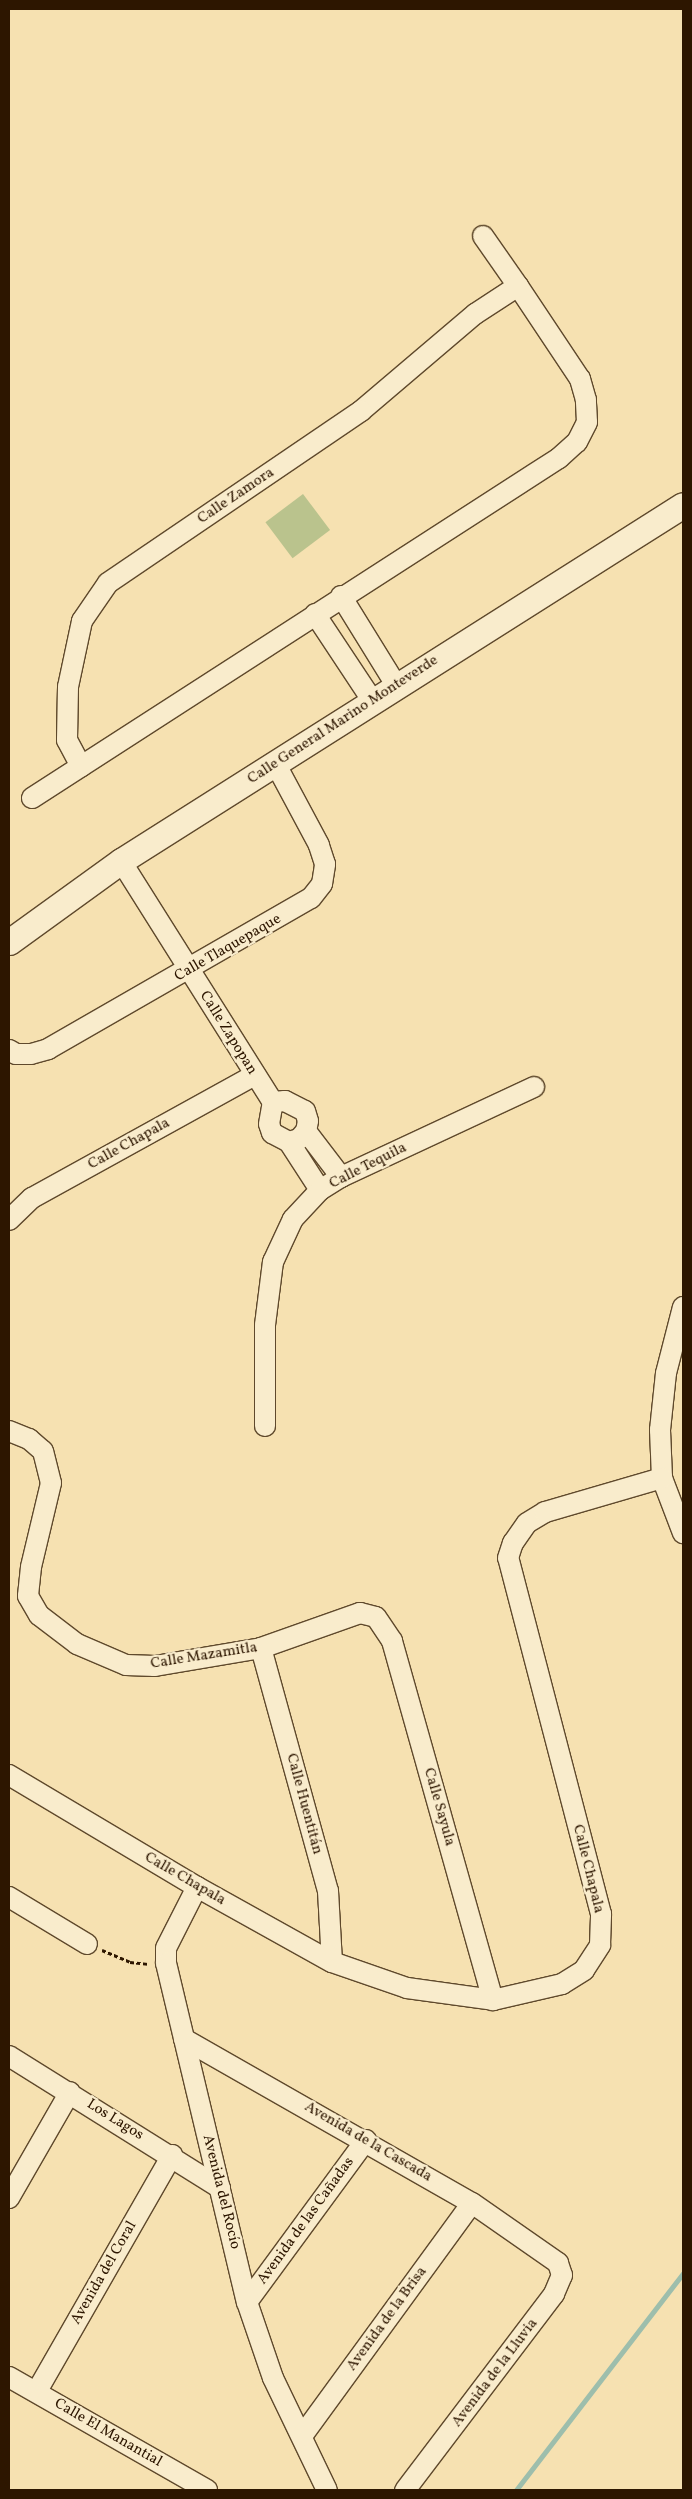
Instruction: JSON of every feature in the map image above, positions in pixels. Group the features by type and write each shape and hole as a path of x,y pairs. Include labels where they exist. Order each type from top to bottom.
{"street":[{"path":"32,798 341,596 559,458 577,442 586,422 586,400 580,379 484,236"},
{"name":"Calle Zamora","path":"81,766 66,740 68,688 82,620 108,583 361,411 475,314 518,286"},
{"name":"Calle General Marino Monteverde","path":"9,942 121,861 372,700 683,506"},
{"path":"341,596 396,685"},
{"path":"315,614 372,700"},
{"name":"Calle Tlaquepaque","path":"9,1050 16,1054 31,1054 48,1049 189,970 311,898 322,884 325,864 319,845 275,763"},
{"name":"Calle Zapopan","path":"121,861 273,1102"},
{"name":"Calle Chapala","path":"9,1220 32,1198 255,1075"},
{"name":"Calle Tequila","path":"265,1426 265,1325 273,1262 293,1219 320,1190 341,1177 534,1087"},
{"path":"288,1142 299,1139 306,1131 308,1121 305,1111 296,1104 273,1102 269,1113 272,1134 288,1142 320,1190"},
{"path":"306,1131 341,1177"},
{"path":"683,1306 666,1373 660,1430 662,1478 683,1533"},
{"name":"Calle Mazamitla","path":"9,1431 30,1440 43,1451 51,1483 31,1567 28,1596 40,1615 77,1644 126,1665 155,1666 261,1648 335,1619 360,1613 376,1617"},
{"name":"Calle Chapala","path":"9,1775 197,1887 332,1962 407,1988 493,2000 562,1984 584,1970 600,1945 601,1914 511,1578 508,1558 513,1543 527,1523 545,1512 662,1478"},
{"name":"Calle Sayula","path":"376,1617 392,1641 493,2000"},
{"name":"Calle Huentitán","path":"261,1648 328,1891 332,1962"},
{"name":"Avenida del Rocío","path":"197,1887 166,1948 166,1963 247,2302 273,2378 327,2490"},
{"path":"9,1897 87,1944"},
{"name":"Avenida de la Cascada","path":"184,2039 366,2140 472,2203 547,2253"},
{"name":"Los Lagos","path":"9,2056 172,2155 220,2188"},
{"path":"9,2198 70,2092"},
{"name":"Avenida de las Cañadas","path":"247,2302 366,2140"},
{"name":"Avenida del Coral","path":"37,2391 172,2155"},
{"name":"Avenida de la Brisa","path":"302,2436 472,2203"},
{"name":"Avenida de la Lluvia","path":"405,2490 554,2294 562,2275 558,2264 547,2253"},
{"name":"Calle El Manantial","path":"9,2377 37,2391 207,2490"}],"path":[{"path":"87,1944 130,1962 166,1963"}],"green space":[{"path":"303,494 330,530 293,558 265,522"}],"waterway":[{"path":"516,2490 683,2273"}]}
